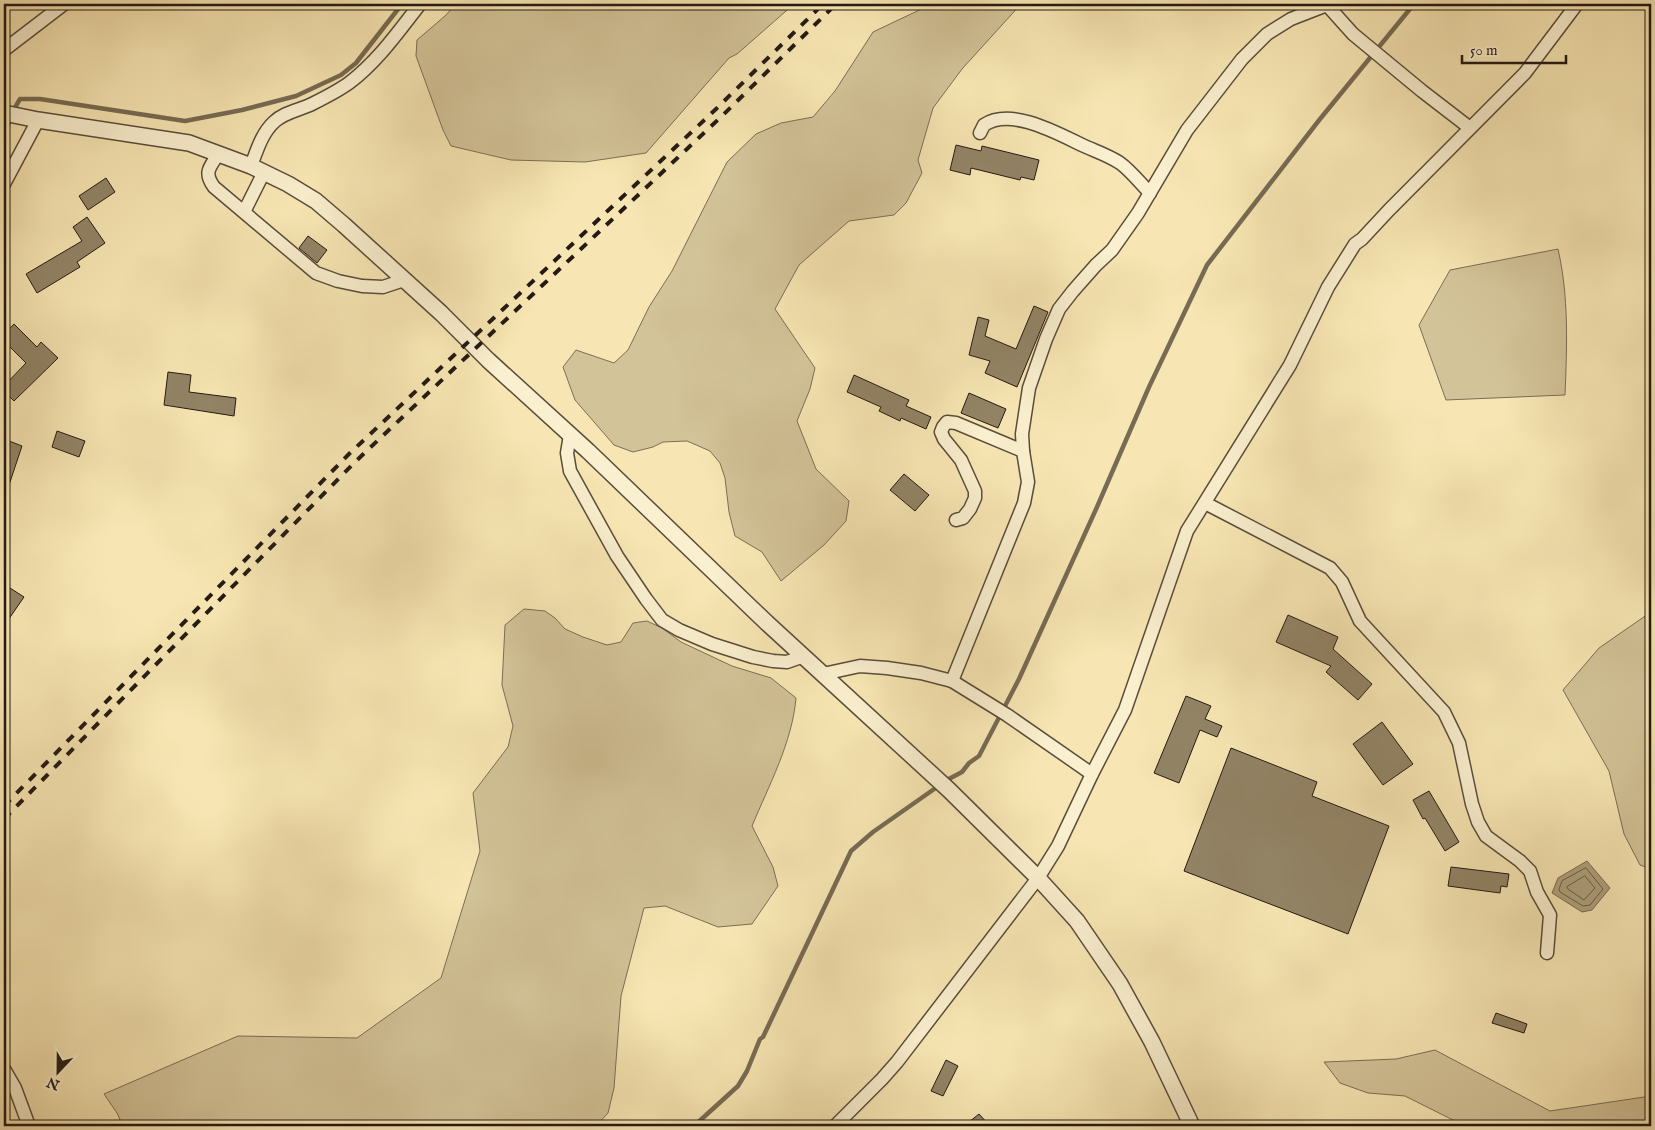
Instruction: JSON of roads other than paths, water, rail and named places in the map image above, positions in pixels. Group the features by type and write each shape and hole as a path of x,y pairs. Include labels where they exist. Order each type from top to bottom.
{"street":[{"path":"4,50 64,4"},
{"path":"244,212 258,169 258,147 275,120 312,104 348,84 384,51 420,4"},
{"path":"835,1126 882,1080 1038,878 1058,846 1125,710 1187,531 1290,365 1328,287 1356,244 1525,73 1577,4"},
{"path":"952,681 1024,503 1028,482 1022,434 1029,388 1046,339 1059,309 1096,265 1112,250 1150,193 1187,130 1242,59 1267,34 1291,19 1327,5 1353,34 1470,128"},
{"path":"4,113 190,143 258,169 316,201 441,312 488,360 949,790 1038,878 1077,921 1120,984 1152,1042 1192,1126"},
{"path":"980,133 984,124 1000,119 1010,119 1045,127 1120,164 1150,193"},
{"path":"4,184 38,120"},
{"path":"219,153 207,174 214,187 316,273 338,281 362,286 384,287 404,280"},
{"path":"956,520 963,518 970,509 975,498 975,490 961,460 944,439 941,432 947,422 956,423 1023,451"},
{"path":"570,435 567,453 570,471 618,556 662,620 679,630 712,644 753,657 787,662 804,656"},
{"path":"1205,503 1330,568 1342,582 1360,621 1444,712 1459,743 1472,804 1478,822 1486,836 1520,861 1530,871 1550,915 1547,953"},
{"path":"823,674 860,666 921,673 952,681 1092,774"},
{"path":"4,1069 15,1088 29,1126"}],"water":[{"path":"1587,861 1610,888 1592,910 1582,912 1552,893 1558,878"}],"waterway":[{"path":"13,111 20,99 40,99 185,121 242,110 296,96 341,75 356,63 402,4"},
{"path":"694,1126 738,1086 747,1071 760,1039 763,1037 851,851 873,832 947,780 962,772 969,763 979,756 1019,679 1149,387 1207,265 1320,119 1414,4"},
{"path":"4,134 11,118"}],"railway":[{"path":"4,806 349,454 716,109 823,4"},
{"path":"4,819 356,461 723,115 836,4"}]}
